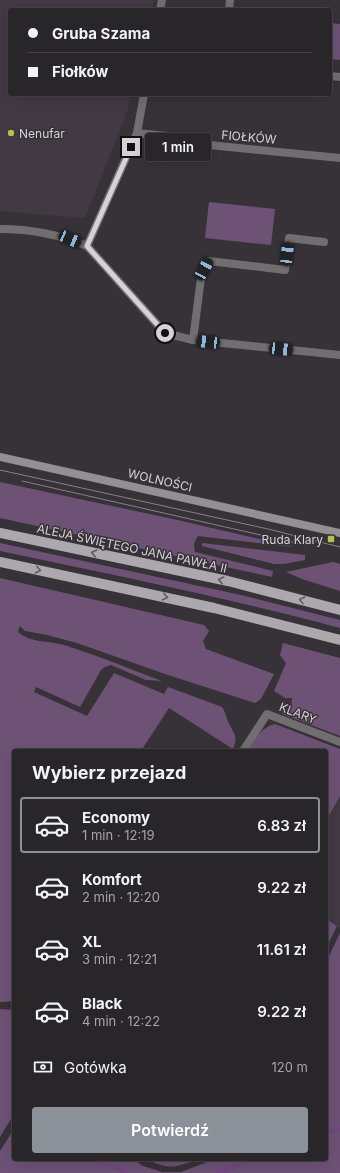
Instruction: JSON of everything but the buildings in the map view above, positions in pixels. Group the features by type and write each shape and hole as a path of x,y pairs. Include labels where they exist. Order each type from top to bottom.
{"main road":[{"name":"ALEJA ŚWIĘTEGO JANA PAWŁA II","path":"0,533 228,581 340,610"},
{"path":"0,562 252,618 340,640"},
{"path":"299,629 340,646"}],"street":[{"path":"87,246 137,132 144,96"},
{"name":"FIOŁKÓW","path":"137,132 167,136 189,143 340,158"},
{"path":"0,229 20,229 43,232 70,239 87,246 165,333 193,340 340,355"},
{"path":"193,340 201,278 209,261 285,270 289,238 324,242"},
{"name":"WOLNOŚCI","path":"0,457 340,533"},
{"name":"KLARY","path":"244,749 267,714 340,742"}],"shaded area":[{"path":"0,0 154,0 152,8 8,8 8,96 131,96 128,109 85,218 0,211"},
{"path":"332,23 340,24 340,60 332,59"},
{"path":"209,202 275,209 271,245 205,238"},
{"path":"0,482 173,519 294,547 198,536 194,545 195,552 273,571 272,577 0,518"},
{"path":"0,543 241,595 340,620 340,628 213,597 0,551"},
{"path":"202,543 305,555 305,560 284,564 274,564 202,546"},
{"path":"333,562 340,564 340,591 302,579 286,572"},
{"path":"0,578 204,625 209,631 203,641 206,649 274,674 261,699 255,703 168,675 77,643 25,631 20,626 18,632 23,636 35,640 61,644 103,658 162,681 146,680 111,665 101,670 80,707 36,687 34,692 87,716 114,673 164,694 168,687 222,707 235,734 235,744 233,749 169,708 142,749 12,749 12,1001 0,1002"},
{"path":"283,643 340,658 340,736 282,714 283,708 291,710 292,698 285,698 274,691 286,663 280,655"},
{"path":"275,724 340,749 340,796 328,817 328,749 249,749 262,731"},
{"path":"340,796 340,928 328,920 328,817"},
{"path":"328,920 337,926 328,944"},
{"path":"340,933 340,1173 0,1173 0,1151 12,1132 12,1161 136,1161 143,1166 162,1172 181,1172 210,1161 328,1161 328,958"},
{"path":"0,1009 12,1010 12,1117 0,1137"},
{"path":"151,1161 192,1161 177,1166 161,1165"}],"waterway":[{"path":"328,1132 340,1129"},
{"path":"101,1161 126,1173"},
{"path":"218,1173 245,1161"}],"tram line":[{"path":"0,470 268,529 340,547"},
{"path":"22,481 305,545"}],"place":[{"name":"Nenufar","path":"11,133"},
{"name":"Ruda Klary","path":"331,539"}],"route":[{"path":"131,147 87,246 165,333"}]}
